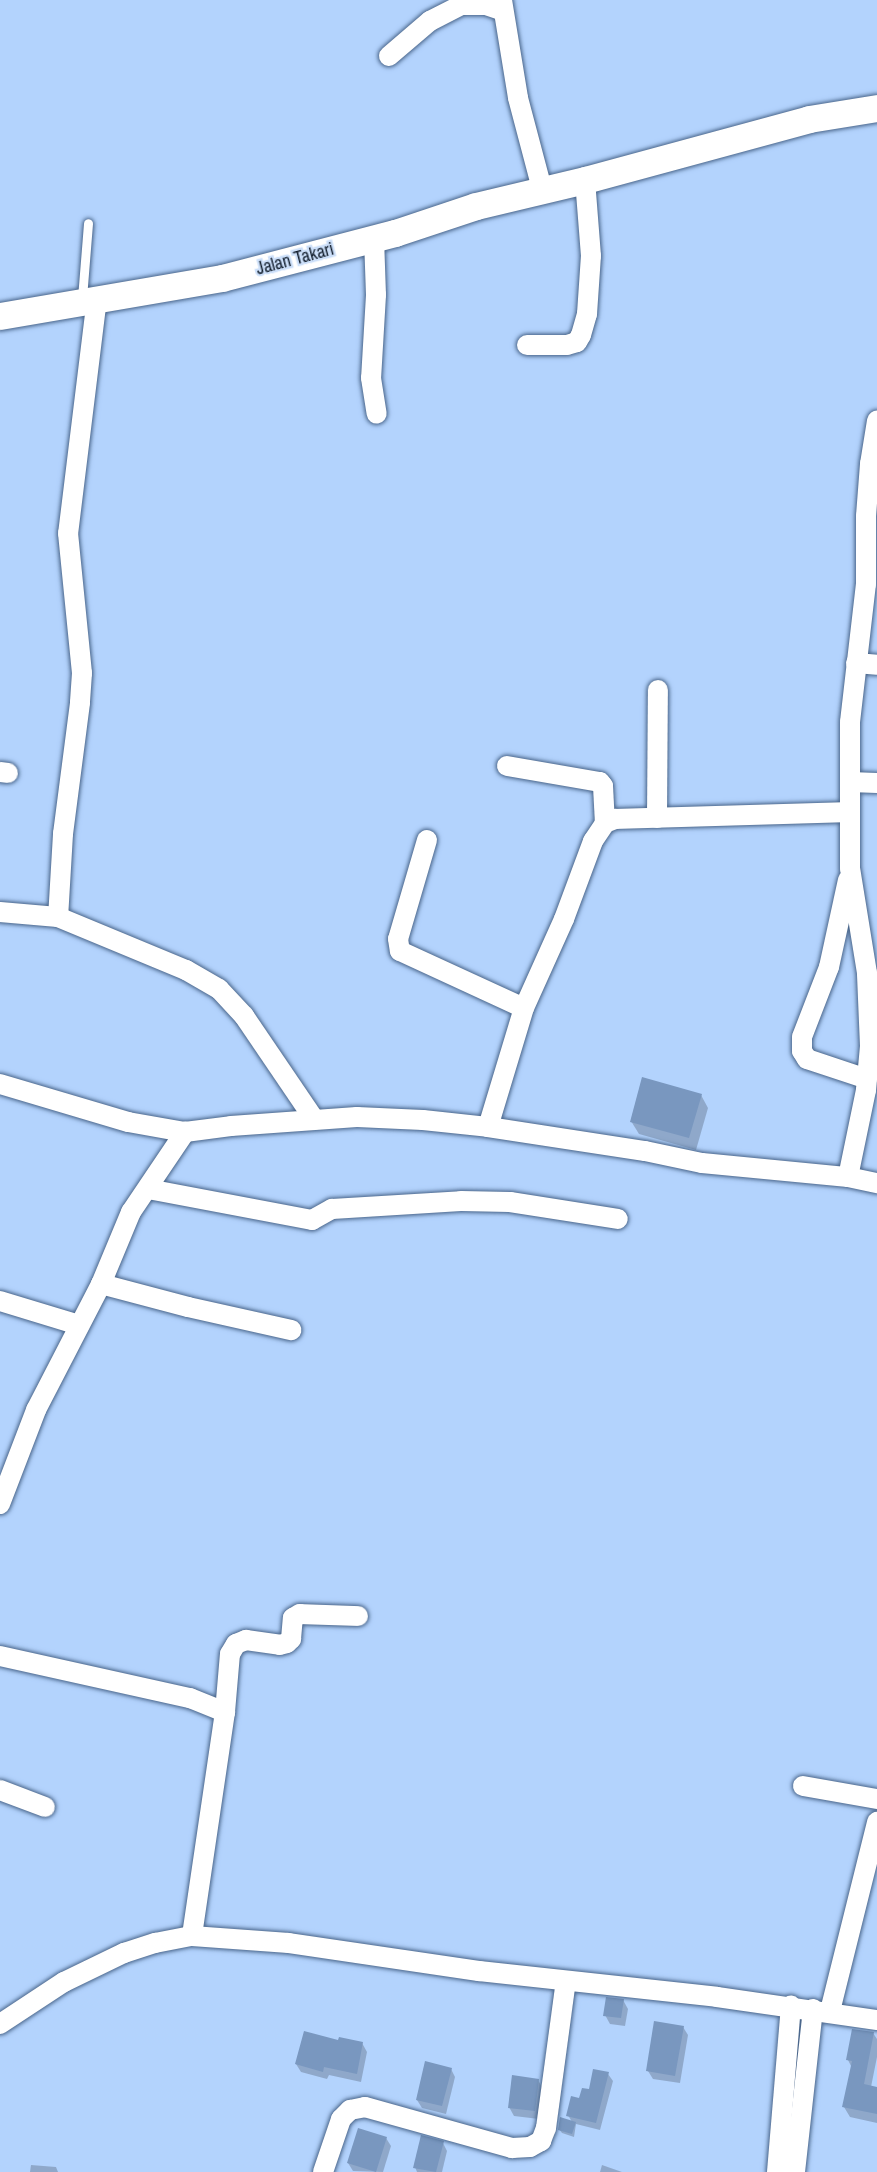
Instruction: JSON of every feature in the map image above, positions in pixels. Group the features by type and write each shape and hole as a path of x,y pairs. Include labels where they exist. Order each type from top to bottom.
{"street":[{"path":"389,56 430,21 462,5 502,6 518,98 542,189"},
{"name":"Jalan Takari","path":"0,316 222,278 374,238 476,206 585,180 809,119 877,108"},
{"path":"527,345 567,345 577,342 581,335 587,314 591,256 585,180"},
{"path":"374,238 376,295 371,378 377,414"},
{"path":"58,917 63,834 82,673 68,533 89,299"},
{"path":"848,1177 874,1047 867,973 850,868 850,722 866,584 866,516 870,464 877,421"},
{"path":"856,663 877,665"},
{"path":"657,818 658,690"},
{"path":"507,766 600,782 603,786 605,823"},
{"path":"850,782 877,783"},
{"path":"488,1127 524,1008 564,919 593,841 605,823 615,819 850,812"},
{"path":"428,840 398,939 400,951 524,1008"},
{"path":"850,868 829,967 802,1037 802,1051 807,1059 867,1079"},
{"path":"0,912 58,917 186,970 219,989 244,1016 314,1119"},
{"path":"0,1084 128,1122 185,1132 231,1125 357,1116 488,1127 645,1151 702,1163 848,1177 877,1183"},
{"path":"0,1504 36,1410 101,1284 131,1212 185,1132"},
{"path":"147,1190 312,1220 332,1209 461,1201 510,1202 618,1219"},
{"path":"101,1284 188,1307 291,1330"},
{"path":"0,1301 79,1325"},
{"path":"192,1936 225,1712 230,1654 236,1644 246,1640 284,1644 291,1639 293,1618 300,1614 358,1616"},
{"path":"0,1656 190,1698 225,1712"},
{"path":"803,1785 877,1799"},
{"path":"0,1790 45,1807"},
{"path":"795,2172 822,2010 877,1822"},
{"path":"0,2024 64,1982 124,1953 155,1943 192,1936 289,1942 479,1971 791,2006 877,2020"},
{"path":"323,2172 341,2119 350,2110 365,2108 512,2148 530,2147 541,2141 546,2128 566,1981"},
{"path":"777,2172 791,2006"}],"lane":[{"path":"88,223 89,299"}],"building":[{"path":"642,1077 702,1094 689,1138 630,1122"},
{"path":"606,1997 624,1999 621,2018 603,2016"},
{"path":"654,2021 684,2026 675,2076 646,2071"},
{"path":"852,2029 874,2032 864,2084 877,2087 877,2114 842,2107 852,2061 846,2060"},
{"path":"304,2031 338,2040 339,2037 363,2042 357,2074 324,2067 323,2072 295,2064"},
{"path":"425,2061 452,2068 442,2106 416,2100"},
{"path":"593,2069 609,2072 596,2123 566,2116 571,2096 579,2098 582,2088 589,2089"},
{"path":"512,2075 539,2079 535,2111 508,2108"},
{"path":"560,2117 576,2122 572,2134 558,2130"},
{"path":"358,2128 387,2137 376,2172 347,2163"},
{"path":"421,2135 444,2141 436,2172 413,2168"}]}
